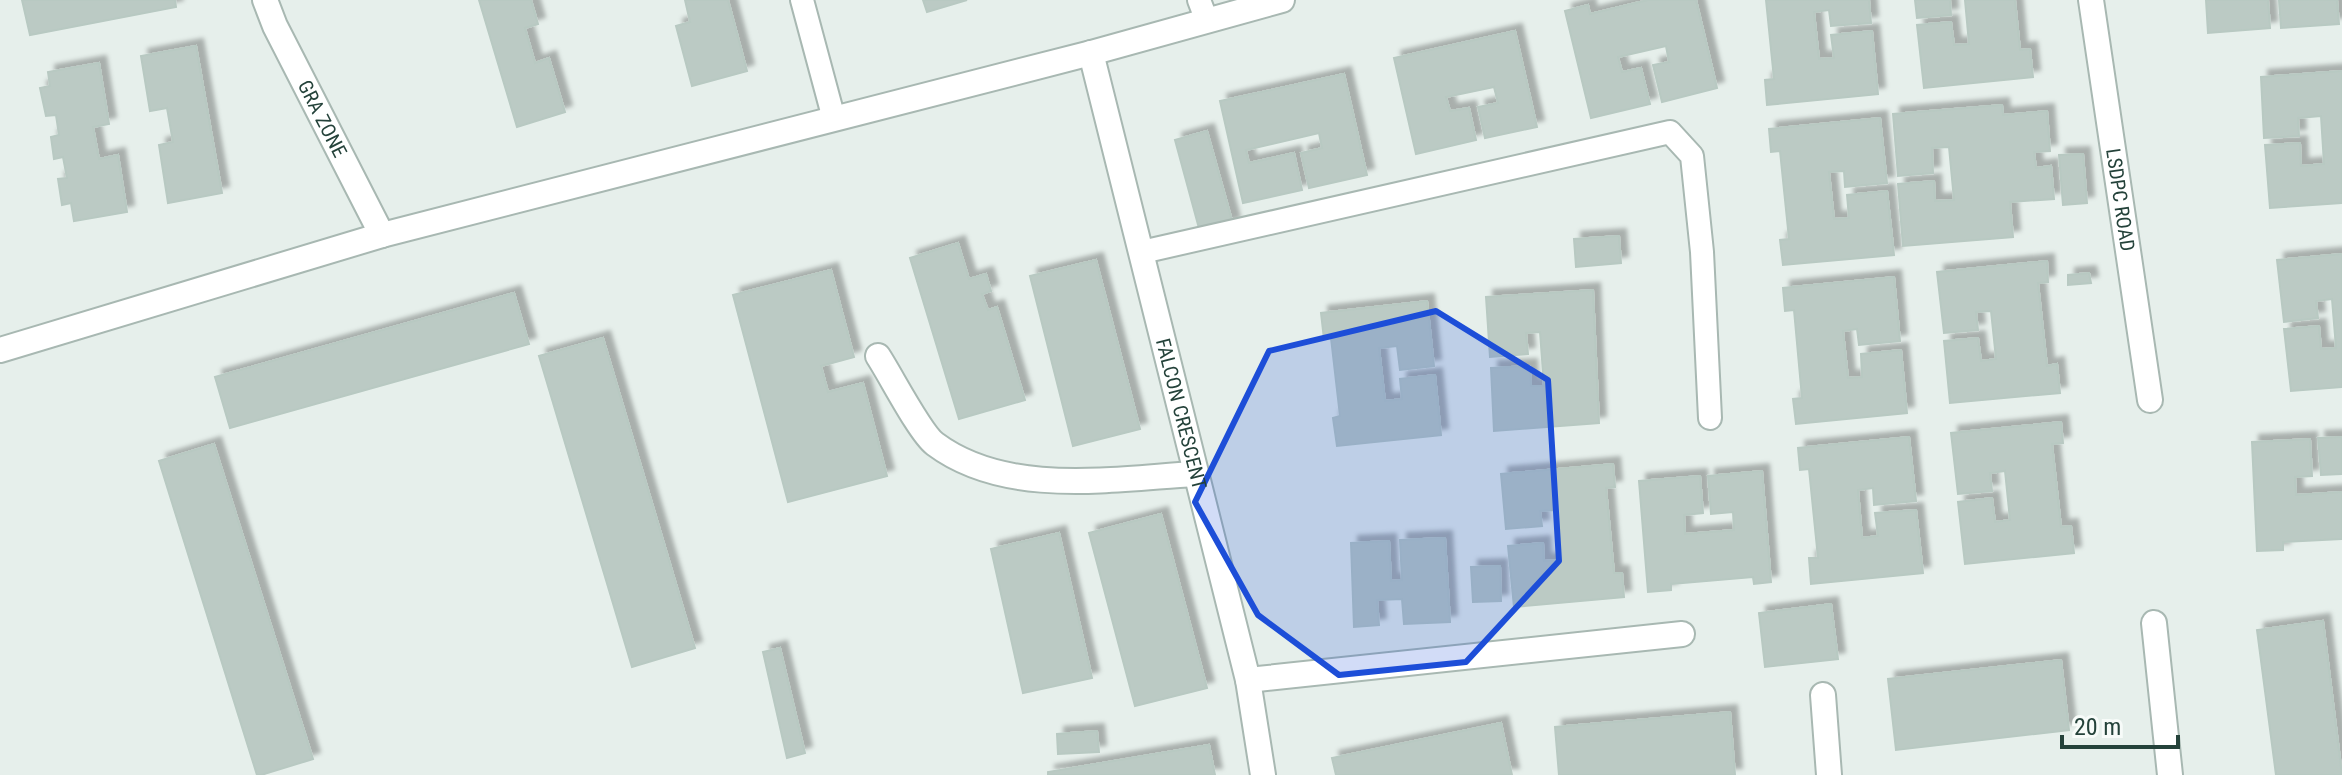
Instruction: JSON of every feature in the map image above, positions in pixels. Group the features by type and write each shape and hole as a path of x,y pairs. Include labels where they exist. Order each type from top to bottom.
{"street":[{"name":"GRA ZONE","path":"265,0 275,26 382,235"},
{"path":"0,350 382,235 1091,53 1203,11 1282,0"},
{"name":"LSDPC ROAD","path":"2091,0 2150,400"},
{"name":"FALCON CRESCENT","path":"1091,53 1248,680 1263,775"},
{"path":"878,356 933,443 997,474 1065,482 1194,474"},
{"path":"2154,623 2170,775"},
{"path":"1248,680 1682,634"},
{"path":"1823,695 1829,775"}],"lane":[{"path":"802,0 834,119"},
{"path":"1142,252 1670,132 1692,156 1702,252 1710,418"}],"highlighted area":[{"path":"1436,311 1548,380 1559,561 1466,662 1339,675 1258,615 1195,502 1269,351"}],"building":[{"path":"22,0 175,0 176,7 30,35"},
{"path":"479,0 531,0 538,24 525,28 535,63 549,58 565,112 517,127"},
{"path":"685,0 728,0 747,71 692,86 676,26 690,22"},
{"path":"923,0 967,0 927,12"},
{"path":"1648,0 1696,0 1717,88 1662,102 1653,65 1669,62 1666,46 1618,57 1622,72 1641,68 1650,104 1591,118 1565,11 1588,5 1590,14"},
{"path":"1766,0 1869,0 1871,23 1831,26 1829,10 1814,12 1819,59 1834,58 1831,35 1872,31 1878,94 1767,105 1765,80 1774,79"},
{"path":"1915,0 1950,0 1951,15 1917,18"},
{"path":"1965,0 2015,0 2020,50 2030,49 2033,77 1924,88 1917,25 1951,22 1954,45 1969,44"},
{"path":"2206,0 2268,0 2270,28 2208,33"},
{"path":"2279,0 2337,0 2339,24 2281,28"},
{"path":"1515,31 1537,127 1485,138 1478,107 1498,103 1494,87 1446,97 1450,111 1469,108 1476,140 1416,154 1394,58"},
{"path":"196,46 222,193 168,203 159,145 173,142 167,108 150,111 141,56"},
{"path":"99,63 109,124 93,127 99,159 118,155 127,212 74,221 71,203 62,205 58,179 67,178 63,157 54,159 51,137 59,135 56,115 46,116 40,88 50,86 48,72"},
{"path":"2342,71 2342,203 2270,208 2265,145 2300,143 2301,166 2324,164 2321,116 2298,118 2299,136 2264,138 2261,77"},
{"path":"1344,74 1367,175 1309,188 1301,153 1322,148 1319,133 1246,150 1249,163 1294,153 1302,190 1243,203 1220,101"},
{"path":"2002,105 2003,115 2047,111 2050,151 2034,152 2036,168 2051,166 2054,199 2010,202 2013,237 1903,246 1898,184 1934,181 1935,201 1954,200 1949,147 1932,148 1933,173 1898,176 1893,114"},
{"path":"1880,118 1887,183 1845,187 1844,171 1829,172 1834,219 1849,218 1847,195 1887,191 1894,255 1783,265 1780,240 1789,239 1780,151 1771,152 1769,129"},
{"path":"1207,131 1233,224 1200,232 1175,140"},
{"path":"2083,154 2087,203 2063,205 2059,155"},
{"path":"1619,236 1621,263 1576,267 1574,239"},
{"path":"958,243 969,279 986,274 991,291 982,294 988,310 997,307 1025,400 959,419 910,258"},
{"path":"2342,254 2342,387 2291,391 2284,329 2319,326 2321,349 2336,348 2332,299 2316,301 2318,318 2284,322 2277,260"},
{"path":"1096,260 1140,429 1073,446 1030,276"},
{"path":"2047,261 2048,282 2038,283 2047,366 2057,364 2060,393 1950,403 1944,341 1978,338 1981,361 1996,359 1991,311 1976,312 1978,330 1944,333 1937,272"},
{"path":"831,270 854,357 821,366 828,392 863,383 887,476 788,502 733,295"},
{"path":"2089,273 2091,283 2068,285 2068,275"},
{"path":"1894,277 1900,341 1859,345 1857,329 1843,331 1848,378 1862,377 1861,354 1901,350 1907,413 1796,424 1793,399 1802,398 1794,310 1785,311 1783,288"},
{"path":"1593,290 1599,423 1494,431 1491,368 1530,366 1531,386 1544,386 1540,332 1526,333 1528,354 1490,357 1486,297"},
{"path":"514,293 529,344 230,428 215,377"},
{"path":"1427,301 1434,366 1400,370 1397,346 1379,348 1385,401 1402,399 1400,379 1435,375 1441,435 1337,446 1333,418 1340,416 1331,338 1324,339 1321,313"},
{"path":"603,338 695,648 632,667 539,356"},
{"path":"2061,422 2063,443 2052,444 2061,527 2071,526 2074,553 1965,564 1958,502 1992,498 1995,522 2010,520 2005,471 1990,473 1992,491 1958,494 1951,433"},
{"path":"1909,437 1916,501 1874,505 1873,488 1858,490 1862,538 1878,536 1875,513 1916,510 1923,573 1811,584 1809,558 1818,558 1809,469 1800,470 1798,448"},
{"path":"2342,437 2342,474 2321,475 2318,438"},
{"path":"2310,439 2312,476 2295,477 2296,495 2342,492 2342,539 2283,542 2283,550 2257,551 2252,442"},
{"path":"214,444 313,759 261,775 257,775 159,461"},
{"path":"1613,464 1615,487 1606,488 1614,573 1622,573 1624,597 1514,607 1508,546 1543,543 1544,561 1562,560 1557,510 1540,511 1542,526 1506,529 1501,474"},
{"path":"1762,471 1771,582 1754,584 1753,577 1671,584 1671,590 1648,592 1639,481 1700,476 1703,513 1684,515 1685,534 1734,530 1733,512 1711,514 1708,476"},
{"path":"1161,514 1207,688 1135,706 1089,533"},
{"path":"1059,533 1092,678 1023,693 991,549"},
{"path":"1445,538 1450,622 1404,624 1402,599 1377,600 1379,625 1354,627 1351,543 1389,541 1391,581 1402,580 1400,540"},
{"path":"1500,566 1501,601 1473,602 1471,567"},
{"path":"1831,604 1838,659 1765,667 1759,613"},
{"path":"2323,621 2342,775 2276,775 2257,630"},
{"path":"780,648 805,753 787,758 763,652"},
{"path":"2061,660 2069,730 1896,750 1888,679"},
{"path":"1730,712 1735,775 1559,775 1555,727"},
{"path":"1501,723 1512,775 1336,775 1332,758"},
{"path":"1097,731 1099,752 1058,754 1057,734"},
{"path":"1209,745 1215,775 1048,775 1048,772"}]}
